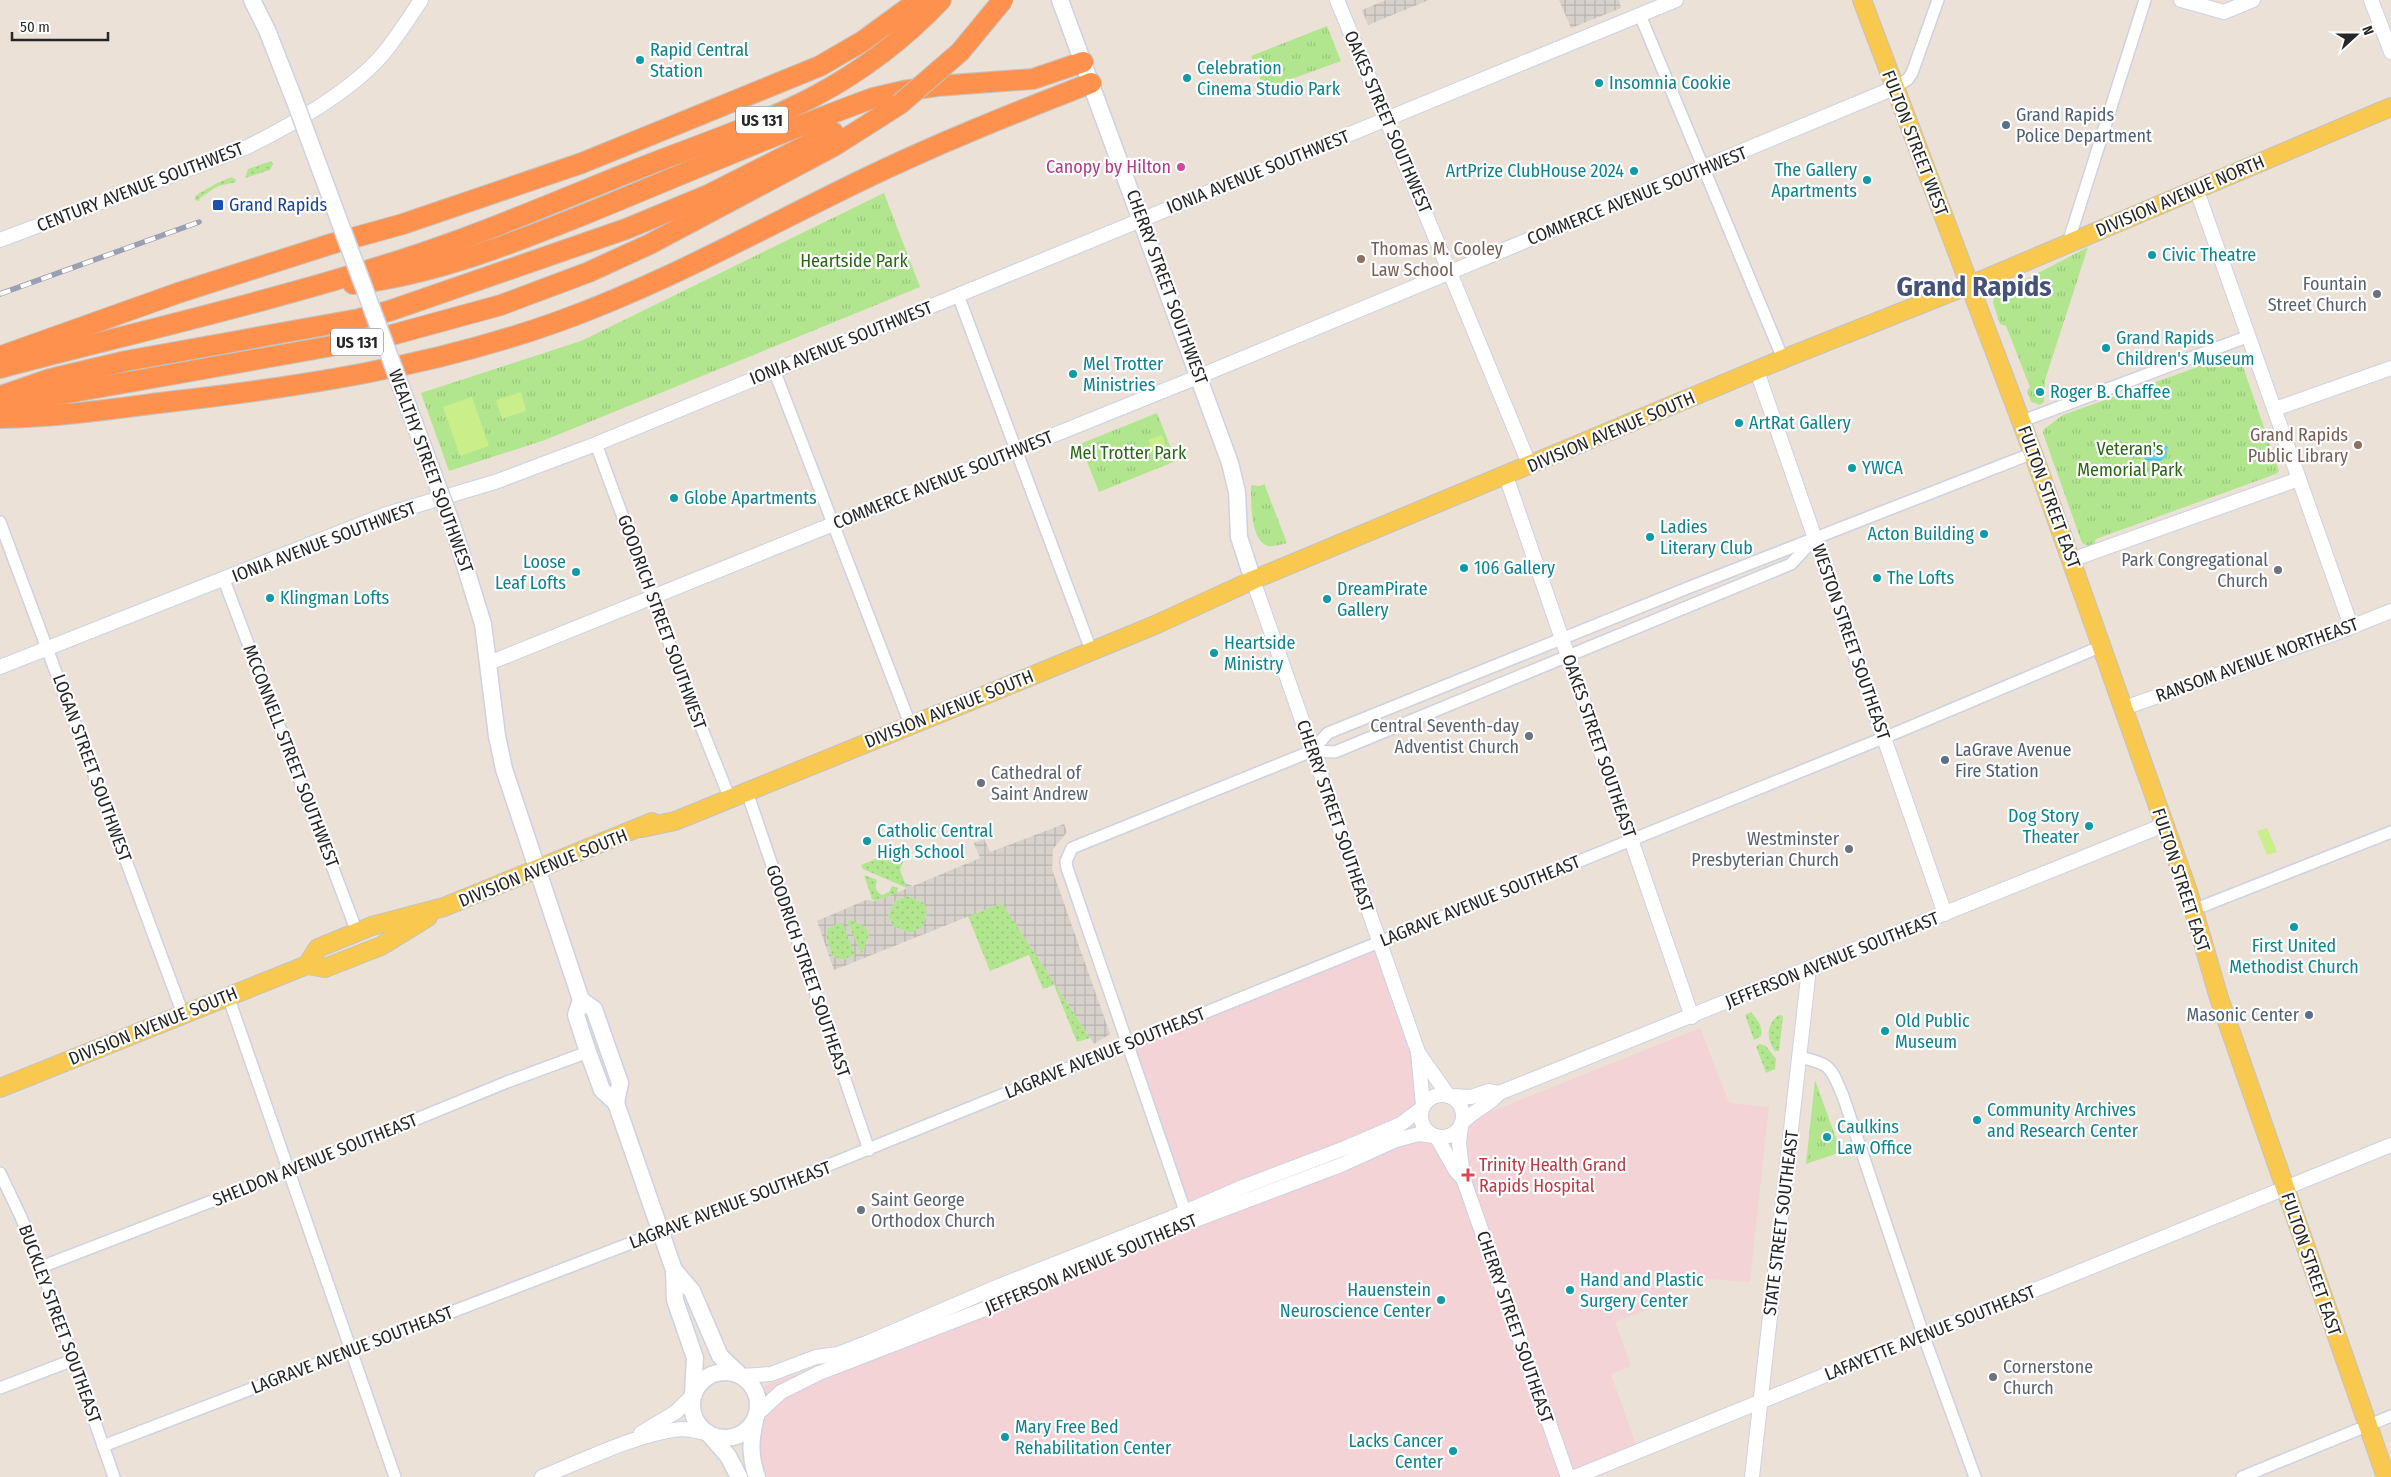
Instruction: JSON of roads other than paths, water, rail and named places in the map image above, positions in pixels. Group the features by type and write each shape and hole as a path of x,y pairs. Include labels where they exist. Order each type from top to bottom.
{"highway":[{"path":"0,356 178,293 403,224 549,175 802,74 864,42 919,0"},
{"name":"US 131","path":"0,368 297,290 430,250 560,200 743,128 815,96 874,60 924,18 941,0"},
{"name":"US 131","path":"0,405 388,336 476,314 589,272 650,244 834,146 900,104 960,52 1003,0"},
{"path":"297,290 380,281 492,249 543,231 841,109 873,98 920,88 1024,80 1044,76 1083,62"},
{"path":"0,418 87,411 280,389 426,361 509,338 568,318 659,280 928,149 1091,82"},
{"path":"0,396 69,374 374,315 626,229 699,198 814,141 900,104"}],"main road":[{"name":"WEALTHY STREET SOUTHWEST","path":"252,0 267,30 294,100 454,530 483,624 497,736 504,769 580,1000"},
{"name":"CHERRY STREET SOUTHWEST","path":"1060,0 1200,376 1230,463 1237,492 1240,537 1253,580"},
{"name":"FULTON STREET WEST","path":"1862,0 1969,286"},
{"name":"DIVISION AVENUE NORTH","path":"1969,286 2196,188 2391,107"},
{"name":"DIVISION AVENUE SOUTH","path":"306,965 318,948 357,932 444,907 642,828 670,811 728,794 1089,646 1181,613 1253,580 1783,359 1969,286"},
{"name":"FULTON STREET EAST","path":"1969,286 2022,421 2124,708 2193,910 2215,988 2386,1477"},
{"name":"DIVISION AVENUE SOUTH","path":"728,794 747,792 908,720"},
{"name":"DIVISION AVENUE SOUTH","path":"0,1088 306,965 325,968 380,946 444,907"},
{"path":"616,1103 620,1083 597,1017 594,1009 580,1000 576,1015 588,1052 602,1090 616,1103 674,1270 675,1300 695,1358 692,1407 695,1419 728,1456 740,1477"},
{"path":"674,1270 692,1291 720,1356 755,1390 758,1402 750,1443 751,1456 757,1477"},
{"path":"693,1395 702,1381 716,1373 724,1371 741,1376"},
{"path":"708,1433 724,1438 740,1434 747,1429 756,1414"}],"street":[{"name":"CENTURY AVENUE SOUTHWEST","path":"0,240 240,150 279,130 335,94 367,69 383,54 421,0"},
{"name":"OAKES STREET SOUTHWEST","path":"1337,0 1388,119 1530,466"},
{"name":"IONIA AVENUE SOUTHWEST","path":"0,667 224,580 384,515 495,482 596,444 1141,218 1388,119 1676,0"},
{"path":"1894,88 1908,79 1912,73 1938,0"},
{"path":"2068,243 2144,0"},
{"path":"2181,0 2224,12 2253,0"},
{"path":"2371,0 2391,52"},
{"path":"1640,15 1783,359"},
{"name":"COMMERCE AVENUE SOUTHWEST","path":"489,663 1200,376 1703,170 1894,88"},
{"path":"2196,188 2351,626"},
{"path":"958,295 1089,646"},
{"path":"2022,421 2249,336"},
{"path":"2275,409 2391,368"},
{"path":"774,370 908,720"},
{"name":"WESTON STREET SOUTHEAST","path":"1757,371 1945,914"},
{"name":"GOODRICH STREET SOUTHWEST","path":"596,444 652,597 728,794"},
{"path":"1312,751 1328,733 1562,638 2033,453"},
{"name":"OAKES STREET SOUTHEAST","path":"1506,476 1692,1017"},
{"path":"2071,560 2299,479"},
{"name":"LOGAN STREET SOUTHWEST","path":"0,522 183,1014"},
{"path":"1185,1211 1128,1042 1066,868 1067,856 1076,846 1312,751 1335,752 1791,564 1815,538"},
{"name":"MCCONNELL STREET SOUTHWEST","path":"224,580 357,932"},
{"name":"CHERRY STREET SOUTHEAST","path":"1253,580 1418,1052 1423,1107"},
{"name":"RANSOM AVENUE NORTHEAST","path":"2124,708 2391,611"},
{"name":"LAGRAVE AVENUE SOUTHEAST","path":"103,1446 661,1232 869,1150 1128,1042 1884,737 2102,646"},
{"name":"GOODRICH STREET SOUTHEAST","path":"747,792 869,1150"},
{"name":"JEFFERSON AVENUE SOUTHEAST","path":"1461,1124 1473,1112 1493,1101 1499,1093 1692,1017 2164,825"},
{"path":"2193,910 2391,832"},
{"name":"STATE STREET SOUTHEAST","path":"1752,1477 1809,969"},
{"path":"228,996 395,1477"},
{"name":"SHELDON AVENUE SOUTHEAST","path":"41,1267 290,1171 507,1082 588,1052"},
{"name":"CHERRY STREET SOUTHEAST","path":"1418,1052 1449,1095"},
{"path":"1800,1057 1821,1062 1830,1068 1843,1096 1924,1337 1975,1477"},
{"name":"JEFFERSON AVENUE SOUTHEAST","path":"1449,1095 1471,1097 1489,1091 1499,1093"},
{"path":"1435,1095 1449,1095 1461,1106 1463,1116 1461,1124 1449,1136 1435,1136 1423,1126 1421,1116 1423,1107 1435,1095"},
{"name":"JEFFERSON AVENUE SOUTHEAST","path":"741,1376 771,1374 816,1357 838,1354 869,1342 999,1286 1375,1136 1409,1119 1423,1107"},
{"name":"CHERRY STREET SOUTHEAST","path":"1461,1124 1459,1143 1463,1178 1568,1477"},
{"name":"JEFFERSON AVENUE SOUTHEAST","path":"756,1414 772,1399 793,1384 995,1305 1096,1259 1341,1165 1396,1140 1419,1134 1435,1136"},
{"name":"CHERRY STREET SOUTHEAST","path":"1435,1136 1456,1171 1463,1178"},
{"name":"LAFAYETTE AVENUE SOUTHEAST","path":"1575,1477 1760,1401 1924,1337 2391,1145"},
{"name":"BUCKLEY STREET SOUTHEAST","path":"0,1173 21,1217 41,1267 114,1477"},
{"path":"0,1388 73,1360"},
{"path":"630,1442 676,1412 693,1395"},
{"path":"2242,1477 2391,1416"},
{"path":"542,1477 630,1442 674,1430 708,1433"}],"water":[{"path":"2159,442 2168,447 2166,457 2157,463 2145,461 2143,453 2147,446"}],"railway":[{"path":"0,294 199,222"}],"place":[{"name":"Rapid Central Station","path":"640,60"},
{"name":"Celebration Cinema Studio Park","path":"1187,78"},
{"name":"Insomnia Cookie","path":"1599,83"},
{"name":"Grand Rapids Police Department","path":"2006,125"},
{"name":"Canopy by Hilton","path":"1181,167"},
{"name":"ArtPrize ClubHouse 2024","path":"1634,171"},
{"name":"The Gallery Apartments","path":"1867,180"},
{"name":"Grand Rapids","path":"218,205"},
{"name":"Civic Theatre","path":"2152,255"},
{"name":"Thomas M. Cooley Law School","path":"1361,259"},
{"name":"Fountain Street Church","path":"2377,294"},
{"name":"Grand Rapids Children's Museum","path":"2106,348"},
{"name":"Mel Trotter Ministries","path":"1073,374"},
{"name":"Roger B. Chaffee","path":"2040,392"},
{"name":"ArtRat Gallery","path":"1739,423"},
{"name":"Grand Rapids Public Library","path":"2358,445"},
{"name":"YWCA","path":"1852,468"},
{"name":"Globe Apartments","path":"674,498"},
{"name":"Acton Building","path":"1984,534"},
{"name":"Ladies Literary Club","path":"1650,537"},
{"name":"106 Gallery","path":"1464,568"},
{"name":"Park Congregational Church","path":"2278,570"},
{"name":"Loose Leaf Lofts","path":"576,572"},
{"name":"The Lofts","path":"1877,578"},
{"name":"Klingman Lofts","path":"270,598"},
{"name":"DreamPirate Gallery","path":"1327,599"},
{"name":"Heartside Ministry","path":"1214,653"},
{"name":"Central Seventh-day Adventist Church","path":"1529,736"},
{"name":"LaGrave Avenue Fire Station","path":"1945,760"},
{"name":"Cathedral of Saint Andrew","path":"981,783"},
{"name":"Dog Story Theater","path":"2089,826"},
{"name":"Catholic Central High School","path":"867,841"},
{"name":"Westminster Presbyterian Church","path":"1849,849"},
{"name":"First United Methodist Church","path":"2294,927"},
{"name":"Masonic Center","path":"2309,1015"},
{"name":"Old Public Museum","path":"1885,1031"},
{"name":"Community Archives and Research Center","path":"1977,1120"},
{"name":"Caulkins Law Office","path":"1827,1137"},
{"name":"Trinity Health Grand Rapids Hospital","path":"1468,1175"},
{"name":"Saint George Orthodox Church","path":"861,1210"},
{"name":"Hand and Plastic Surgery Center","path":"1570,1290"},
{"name":"Hauenstein Neuroscience Center","path":"1441,1300"},
{"name":"Cornerstone Church","path":"1993,1377"},
{"name":"Mary Free Bed Rehabilitation Center","path":"1005,1437"},
{"name":"Lacks Cancer Center","path":"1453,1451"}],"district":[{"name":"Grand Rapids","path":"1974,286"}],"park label":[{"name":"Heartside Park","path":"854,261"},
{"name":"Mel Trotter Park","path":"1128,453"},
{"name":"Veteran's Memorial Park","path":"2130,459"}]}
